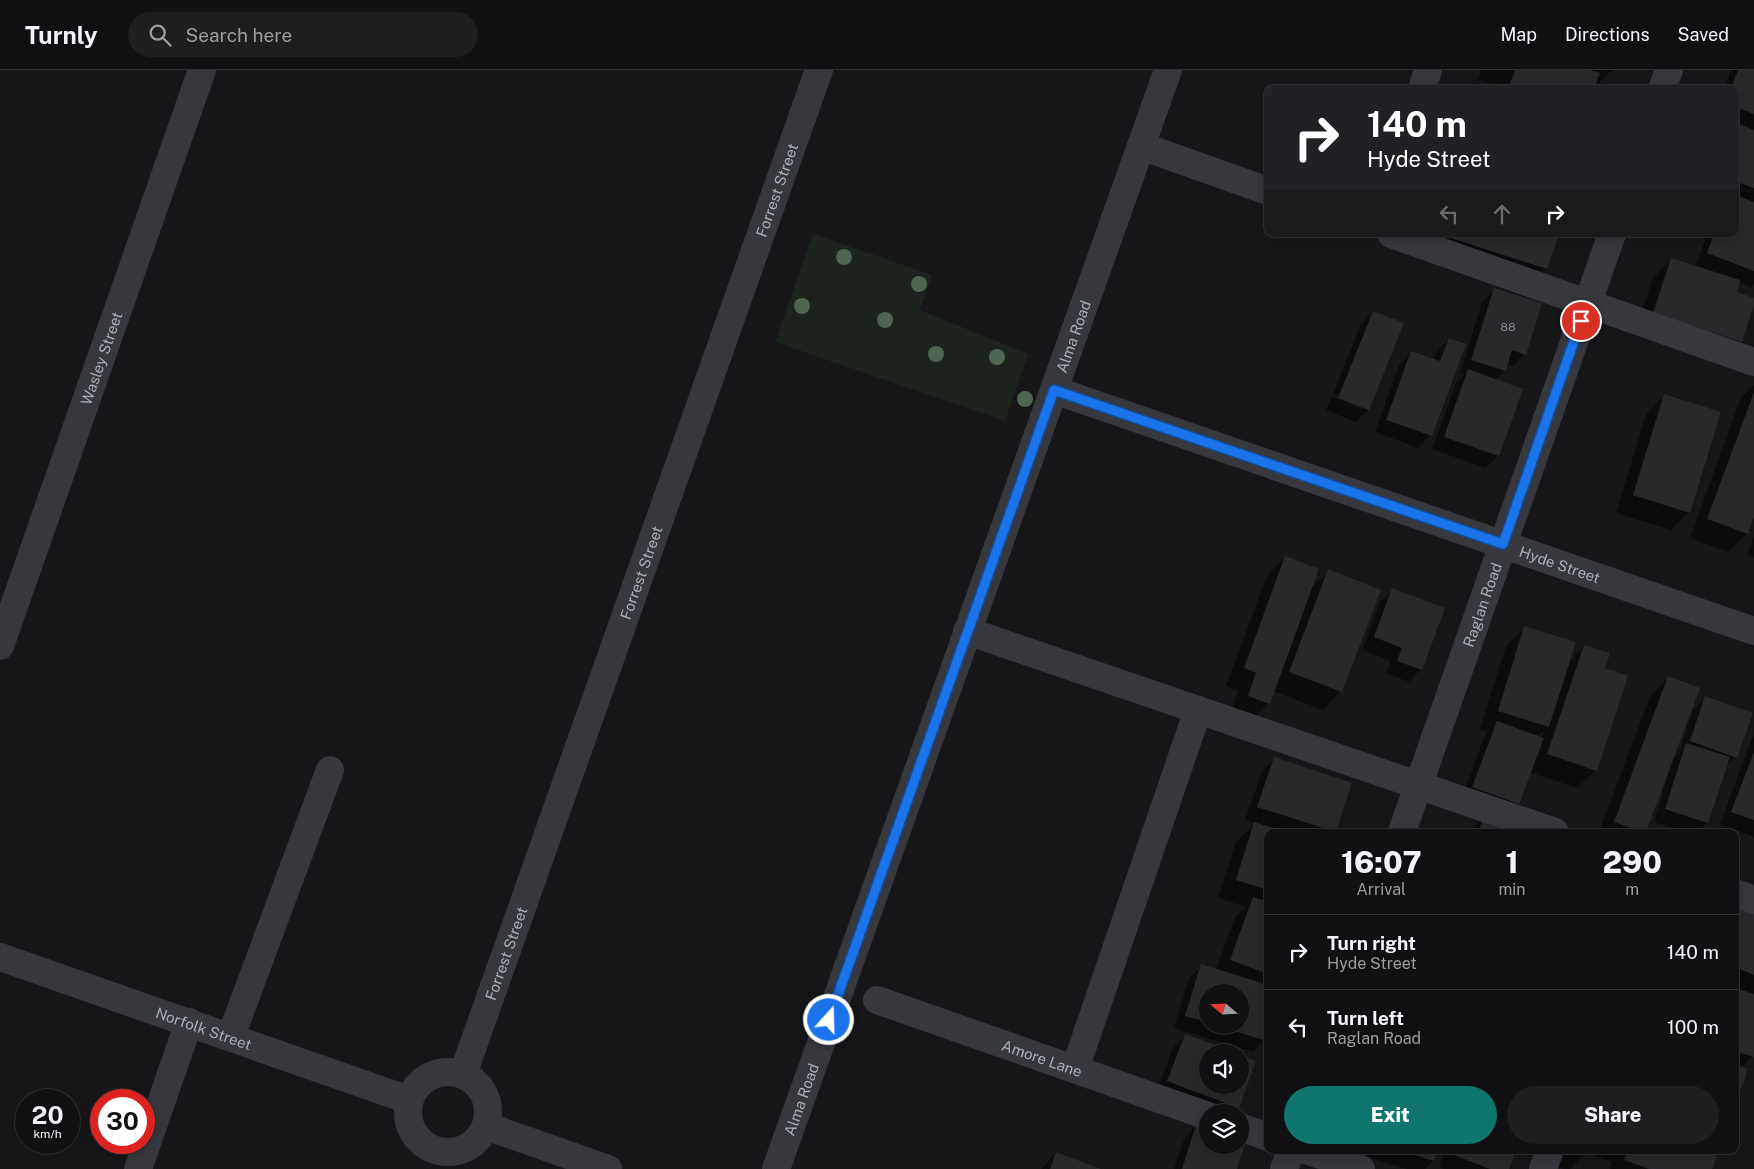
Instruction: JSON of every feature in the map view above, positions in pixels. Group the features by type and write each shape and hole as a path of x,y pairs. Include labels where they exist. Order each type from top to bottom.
{"street":[{"name":"Wasley Street","path":"0,646 202,70"},
{"name":"Forrest Street","path":"462,1074 819,70"},
{"name":"Alma Road","path":"776,1169 1168,70"},
{"path":"1423,85 1428,70"},
{"path":"1663,85 1669,70"},
{"path":"1141,146 1264,190"},
{"path":"1400,237 1754,362"},
{"name":"Raglan Road","path":"1403,829 1611,237"},
{"name":"Hyde Street","path":"1054,390 1754,631"},
{"path":"967,631 1546,829"},
{"path":"1075,1069 1198,710"},
{"path":"231,1036 330,770"},
{"path":"1739,894 1754,900"},
{"name":"Norfolk Street","path":"0,957 231,1036 409,1100"},
{"name":"Amore Lane","path":"877,1000 1199,1113"},
{"path":"138,1169 189,1022"},
{"path":"446,1071 462,1074 480,1086 488,1105 486,1126 475,1142 435,1160 419,1140 409,1122 409,1100 417,1086 430,1076 446,1071"},
{"path":"486,1126 608,1169"},
{"path":"1249,1130 1264,1136"},
{"path":"1284,1169 1290,1154"},
{"path":"1318,1154 1361,1169"},
{"path":"1543,1169 1549,1154"}],"shaded area":[{"path":"813,234 932,275 920,310 1028,354 1005,421 775,342"}],"building":[{"path":"1515,70 1590,70 1600,73 1596,85 1510,85"},
{"path":"1738,70 1754,70 1754,114 1739,108 1739,85 1732,85"},
{"path":"1739,124 1754,130 1754,188 1739,182"},
{"path":"1739,196 1754,202 1754,271 1707,253 1713,237 1739,237"},
{"path":"1448,237 1558,237 1547,269"},
{"path":"1671,258 1740,280 1737,292 1754,298 1754,305 1742,342 1653,313"},
{"path":"1494,288 1542,303 1526,355 1512,350 1506,371 1471,360"},
{"path":"1373,311 1404,323 1369,410 1338,398"},
{"path":"1449,338 1466,344 1432,436 1386,420 1411,351 1440,361"},
{"path":"1468,369 1523,389 1499,456 1444,437"},
{"path":"1754,392 1754,517 1748,534 1707,519"},
{"path":"1664,394 1721,412 1690,513 1633,495"},
{"path":"1285,556 1319,569 1270,704 1248,696 1256,673 1244,668"},
{"path":"1328,569 1381,590 1342,692 1289,672"},
{"path":"1392,588 1445,608 1422,670 1397,661 1402,648 1374,637"},
{"path":"1524,626 1576,642 1549,727 1498,711"},
{"path":"1584,645 1610,653 1605,668 1628,676 1597,771 1547,754"},
{"path":"1668,676 1700,688 1647,829 1634,829 1614,822"},
{"path":"1705,696 1753,713 1737,758 1690,741"},
{"path":"1497,721 1544,738 1519,804 1472,787"},
{"path":"1686,743 1730,757 1708,823 1665,809"},
{"path":"1754,752 1754,820 1731,812"},
{"path":"1274,757 1352,783 1337,829 1327,829 1257,807"},
{"path":"1484,816 1520,829 1479,829"},
{"path":"1254,822 1276,829 1264,829 1264,889 1236,880"},
{"path":"1253,897 1264,901 1264,973 1230,960"},
{"path":"1739,907 1754,913 1754,975 1739,969"},
{"path":"1201,964 1264,984 1264,1040 1245,1034 1249,1034 1249,984 1199,984 1199,1020 1185,1016"},
{"path":"1739,989 1754,994 1754,1057 1739,1052"},
{"path":"1185,1034 1212,1044 1199,1044 1199,1093 1167,1081"},
{"path":"1249,1058 1256,1061 1249,1080"},
{"path":"1739,1066 1748,1069 1739,1095"},
{"path":"1202,1094 1244,1094 1240,1104 1228,1104"},
{"path":"1196,1125 1199,1126 1199,1154 1242,1154 1237,1169 1182,1169"},
{"path":"1056,1152 1101,1169 1050,1169"},
{"path":"1412,1154 1437,1154 1434,1161"},
{"path":"1451,1154 1515,1154 1509,1169 1490,1169"},
{"path":"1626,1154 1718,1154 1712,1169 1649,1169 1624,1160"}],"route":[{"path":"829,1020 1054,390 1503,544 1581,321"}]}
